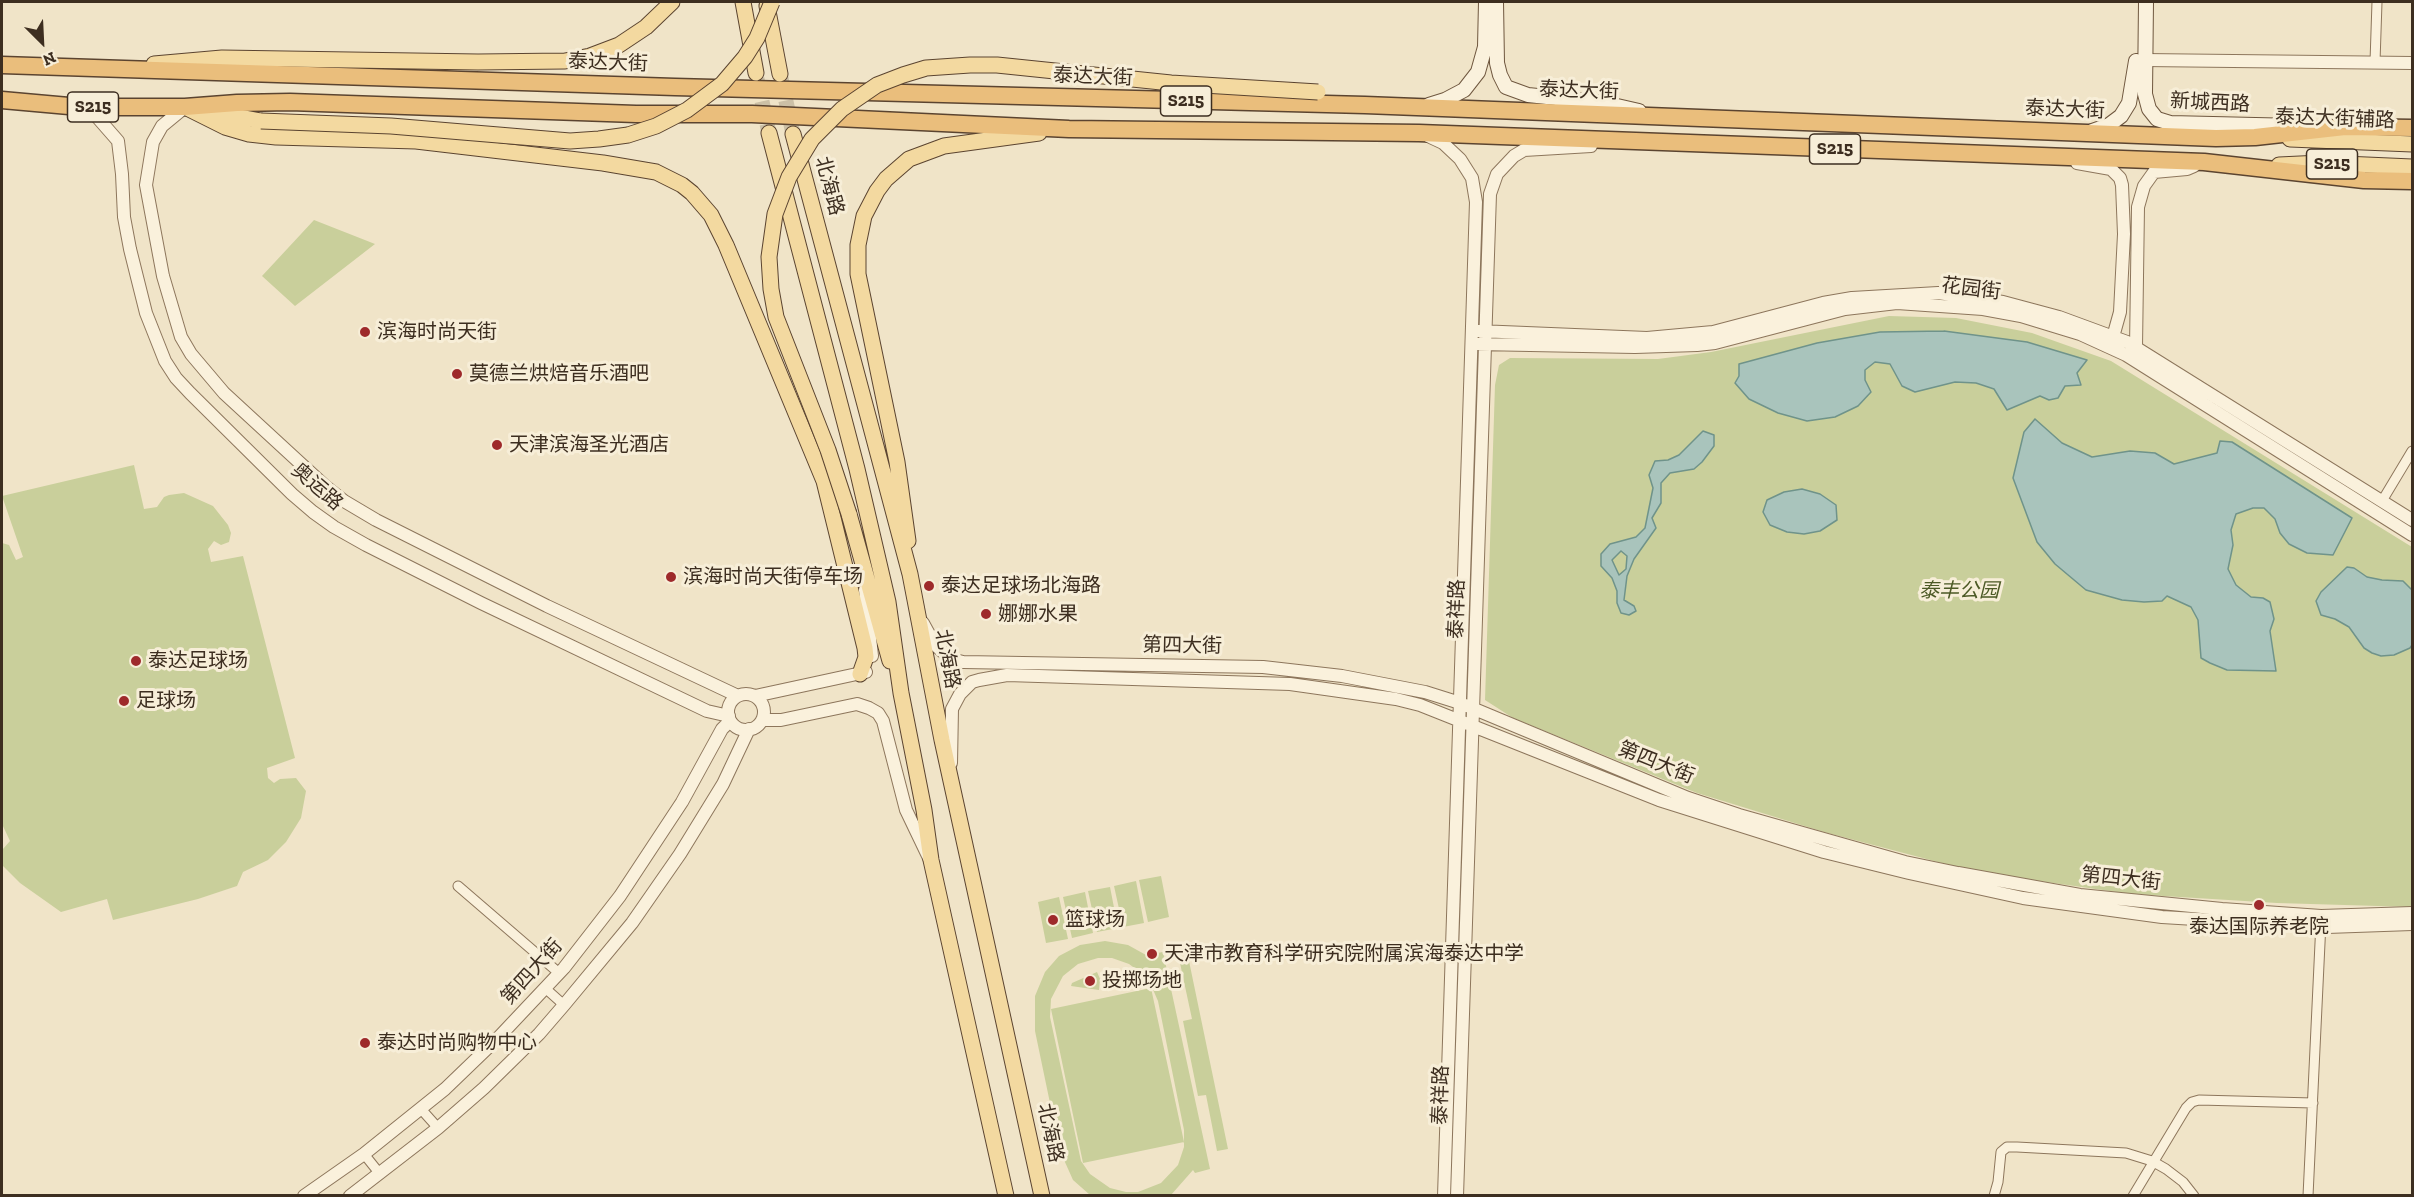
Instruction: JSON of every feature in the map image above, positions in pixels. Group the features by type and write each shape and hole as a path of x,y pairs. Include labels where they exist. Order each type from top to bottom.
{"highway":[{"name":"泰达大街","path":"2,65 675,87 1365,105 2216,138 2255,137 2345,127"},
{"name":"S215","path":"2,100 80,107 185,107 290,102 636,114 752,114 1069,129 1419,133 2204,162 2252,166"},
{"path":"2345,127 2412,128"},
{"path":"2252,166 2364,180 2412,181"}],"main road":[{"path":"117,68 222,58 565,61 590,56 619,45 646,27 672,2"},
{"path":"743,2 756,73"},
{"path":"766,2 780,74"},
{"path":"185,107 261,121 391,126 570,141 628,135 656,126 687,110 722,84 745,57 757,38 772,2"},
{"path":"1420,107 1445,100 1464,90 1478,72 1485,47 1486,2"},
{"path":"1496,2 1497,63 1506,87 1528,95 1604,103 1656,115"},
{"path":"2088,132 2109,125 2121,116 2129,103 2135,74 2138,2"},
{"name":"新城西路","path":"2146,2 2145,94 2149,109 2157,119 2170,123 2345,127"},
{"path":"901,693 861,562 849,514 828,450 776,317 771,289 769,257 775,214 789,177 812,139 842,109 878,85 926,68 960,65 997,65 1171,83 1318,92 1365,105"},
{"path":"185,107 225,128 249,134 276,137 416,141 603,163 656,172 682,184 711,215 726,244 824,481 865,648 866,657 860,674"},
{"path":"910,574 908,528 897,462 858,274 858,245 864,216 886,179 909,159 927,151 963,143 1069,129"},
{"path":"769,133 886,591 901,693 926,819 931,860 1006,1196"},
{"name":"北海路","path":"793,134 910,574 925,659 1042,1196"},
{"name":"泰达大街辅路","path":"2255,137 2412,144"},
{"name":"S215","path":"2252,166 2321,163 2412,167"}],"street":[{"path":"2375,62 2376,2"},
{"path":"2144,60 2412,63"},
{"name":"奥运路","path":"80,107 97,117 118,141 124,217 130,249 146,313 165,361 190,393 292,494 320,517 366,545 481,603 707,711 729,718"},
{"name":"奥运路","path":"185,107 162,126 153,142 146,185 163,276 181,337 190,354 224,393 325,486 344,501 376,520 557,612 738,696"},
{"name":"泰祥路","path":"1419,133 1443,143 1454,152 1466,167 1475,189 1444,1196"},
{"name":"泰祥路","path":"1457,1196 1490,200 1493,183 1503,167 1524,150 1636,141"},
{"path":"2050,157 2111,169 2120,178 2124,203 2124,234 2120,312 2113,337"},
{"path":"2136,347 2138,207 2144,186 2154,172 2187,168 2204,162"},
{"name":"花园街","path":"1471,330 1647,338 1713,332 1823,303 1852,298 1938,293 2003,302 2059,317 2136,347 2412,520"},
{"name":"花园街","path":"1471,344 1635,347 1697,345 1715,343 1845,309 1898,303 1971,308 2021,316 2080,334 2126,355 2412,535"},
{"path":"2382,501 2412,451"},
{"path":"738,696 744,694 755,696 860,674 870,667 872,657 861,562"},
{"name":"第四大街","path":"916,607 935,645 951,659 963,662 1263,667 1342,676 1425,692 1473,708 1688,798 1739,815 1905,861 2019,885 2080,895 2321,921 2412,913"},
{"name":"第四大街","path":"951,779 951,720 954,702 972,682 1008,675 1290,684 1396,699 1420,705 1659,800 1824,852 1909,873 2024,897 2115,911 2232,922 2321,921 2412,924"},
{"name":"第四大街","path":"304,1196 364,1154 475,1062 559,973 599,925 682,802 729,718 730,704 738,696"},
{"path":"755,696 764,710 762,720"},
{"path":"350,1196 438,1128 517,1056 564,1005 632,923 680,854 723,784 749,729 762,720 781,720 856,704 878,713 883,721 906,810 931,860"},
{"path":"729,718 738,728 749,729"},
{"path":"458,886 559,973"},
{"path":"2308,1196 2321,921"},
{"path":"545,988 564,1005"},
{"path":"2133,1196 2152,1161 2192,1102 2199,1100 2313,1103"},
{"path":"421,1108 438,1128"},
{"path":"1994,1196 2001,1152 2007,1147 2126,1153 2152,1161 2178,1178 2194,1196"},
{"path":"364,1154 380,1174"}],"green space":[{"path":"314,220 375,244 295,306 262,276"},
{"name":"泰丰公园","path":"1889,316 1956,318 2032,333 2111,361 2412,547 2412,907 2277,903 2131,894 1990,874 1953,866 1824,832 1697,793 1513,718 1485,700 1495,385 1499,365 1510,358 1658,359 1711,352"},
{"name":"泰达足球场","path":"134,465 144,509 157,507 164,497 169,495 184,493 213,506 228,525 231,533 229,542 221,545 214,541 208,549 211,562 243,556 295,758 267,768 268,778 274,783 280,779 296,778 306,791 301,818 286,842 268,860 243,872 237,886 198,899 113,920 107,899 61,912 20,883 3,866 3,849 10,841 2,824 2,543 9,545 16,560 23,557 2,496"},
{"name":"篮球场","path":"1161,876 1169,917 1148,922 1139,880"},
{"name":"篮球场","path":"1136,881 1144,923 1123,927 1114,886"},
{"name":"篮球场","path":"1110,887 1118,928 1097,932 1088,891"},
{"name":"篮球场","path":"1085,892 1093,933 1072,938 1063,897"},
{"name":"篮球场","path":"1059,897 1068,939 1046,943 1038,902"},
{"path":"1105,941 1128,945 1146,955 1163,952 1210,1169 1195,1173 1193,1170 1171,1195 1090,1195 1073,1180 1060,1151 1035,1031 1035,996 1045,972 1059,956 1080,945","holes":["1098,958 1112,958 1129,964 1144,975 1158,1001 1184,1130 1184,1147 1178,1165 1161,1183 1138,1192 1110,1188 1090,1174 1081,1161 1050,1017 1051,999 1063,976 1078,964"]},
{"path":"1189,961 1228,1149 1217,1151 1206,1095 1198,1096 1183,1021 1192,1019 1180,963"},
{"name":"投掷场地","path":"1097,972 1100,979 1099,990 1071,986 1072,983"},
{"path":"1151,988 1184,1142 1083,1163 1051,1009"}],"water":[{"path":"1944,331 2027,342 2087,360 2077,373 2081,385 2065,386 2058,398 2049,400 2040,396 2007,410 1994,389 1976,383 1955,382 1915,392 1902,386 1890,364 1875,362 1865,370 1865,380 1871,392 1858,406 1835,417 1807,421 1778,413 1749,399 1735,383 1739,376 1739,364 1817,343 1880,332"},
{"path":"2035,419 2062,443 2092,457 2130,451 2155,453 2174,464 2217,453 2220,441 2232,442 2352,518 2333,555 2307,553 2289,544 2280,533 2275,519 2264,508 2253,508 2236,514 2231,530 2233,545 2228,569 2236,585 2251,597 2263,598 2270,602 2274,619 2270,631 2276,671 2227,670 2210,663 2201,658 2198,620 2191,607 2167,596 2162,601 2144,602 2122,600 2086,590 2055,564 2037,542 2013,478 2024,432"},
{"path":"1703,431 1714,435 1714,446 1702,462 1694,469 1670,473 1661,483 1661,503 1652,518 1656,528 1634,559 1627,576 1624,600 1634,606 1636,611 1629,615 1621,613 1612,578 1601,566 1601,554 1610,544 1636,537 1645,528 1653,488 1649,475 1655,461 1668,460 1679,455","holes":["1621,551 1627,556 1626,569 1619,575 1612,560"]},
{"path":"1802,489 1820,494 1836,505 1837,520 1820,531 1804,534 1787,532 1770,525 1763,512 1767,500 1784,492"},
{"path":"2347,567 2354,568 2367,577 2403,581 2412,590 2412,645 2410,648 2394,655 2381,656 2372,653 2364,648 2349,627 2335,619 2321,615 2316,601 2321,592"}],"tunnel":[{"path":"781,78 793,134"},
{"path":"757,79 769,133"}],"place":[{"name":"滨海时尚天街","path":"365,332"},
{"name":"莫德兰烘焙音乐酒吧","path":"457,374"},
{"name":"天津滨海圣光酒店","path":"497,445"},
{"name":"滨海时尚天街停车场","path":"671,577"},
{"name":"泰达足球场北海路","path":"929,586"},
{"name":"娜娜水果","path":"986,614"},
{"name":"泰达足球场","path":"136,661"},
{"name":"足球场","path":"124,701"},
{"name":"泰达国际养老院","path":"2259,905"},
{"name":"篮球场","path":"1053,920"},
{"name":"天津市教育科学研究院附属滨海泰达中学","path":"1152,954"},
{"name":"投掷场地","path":"1090,981"},
{"name":"泰达时尚购物中心","path":"365,1043"}]}
